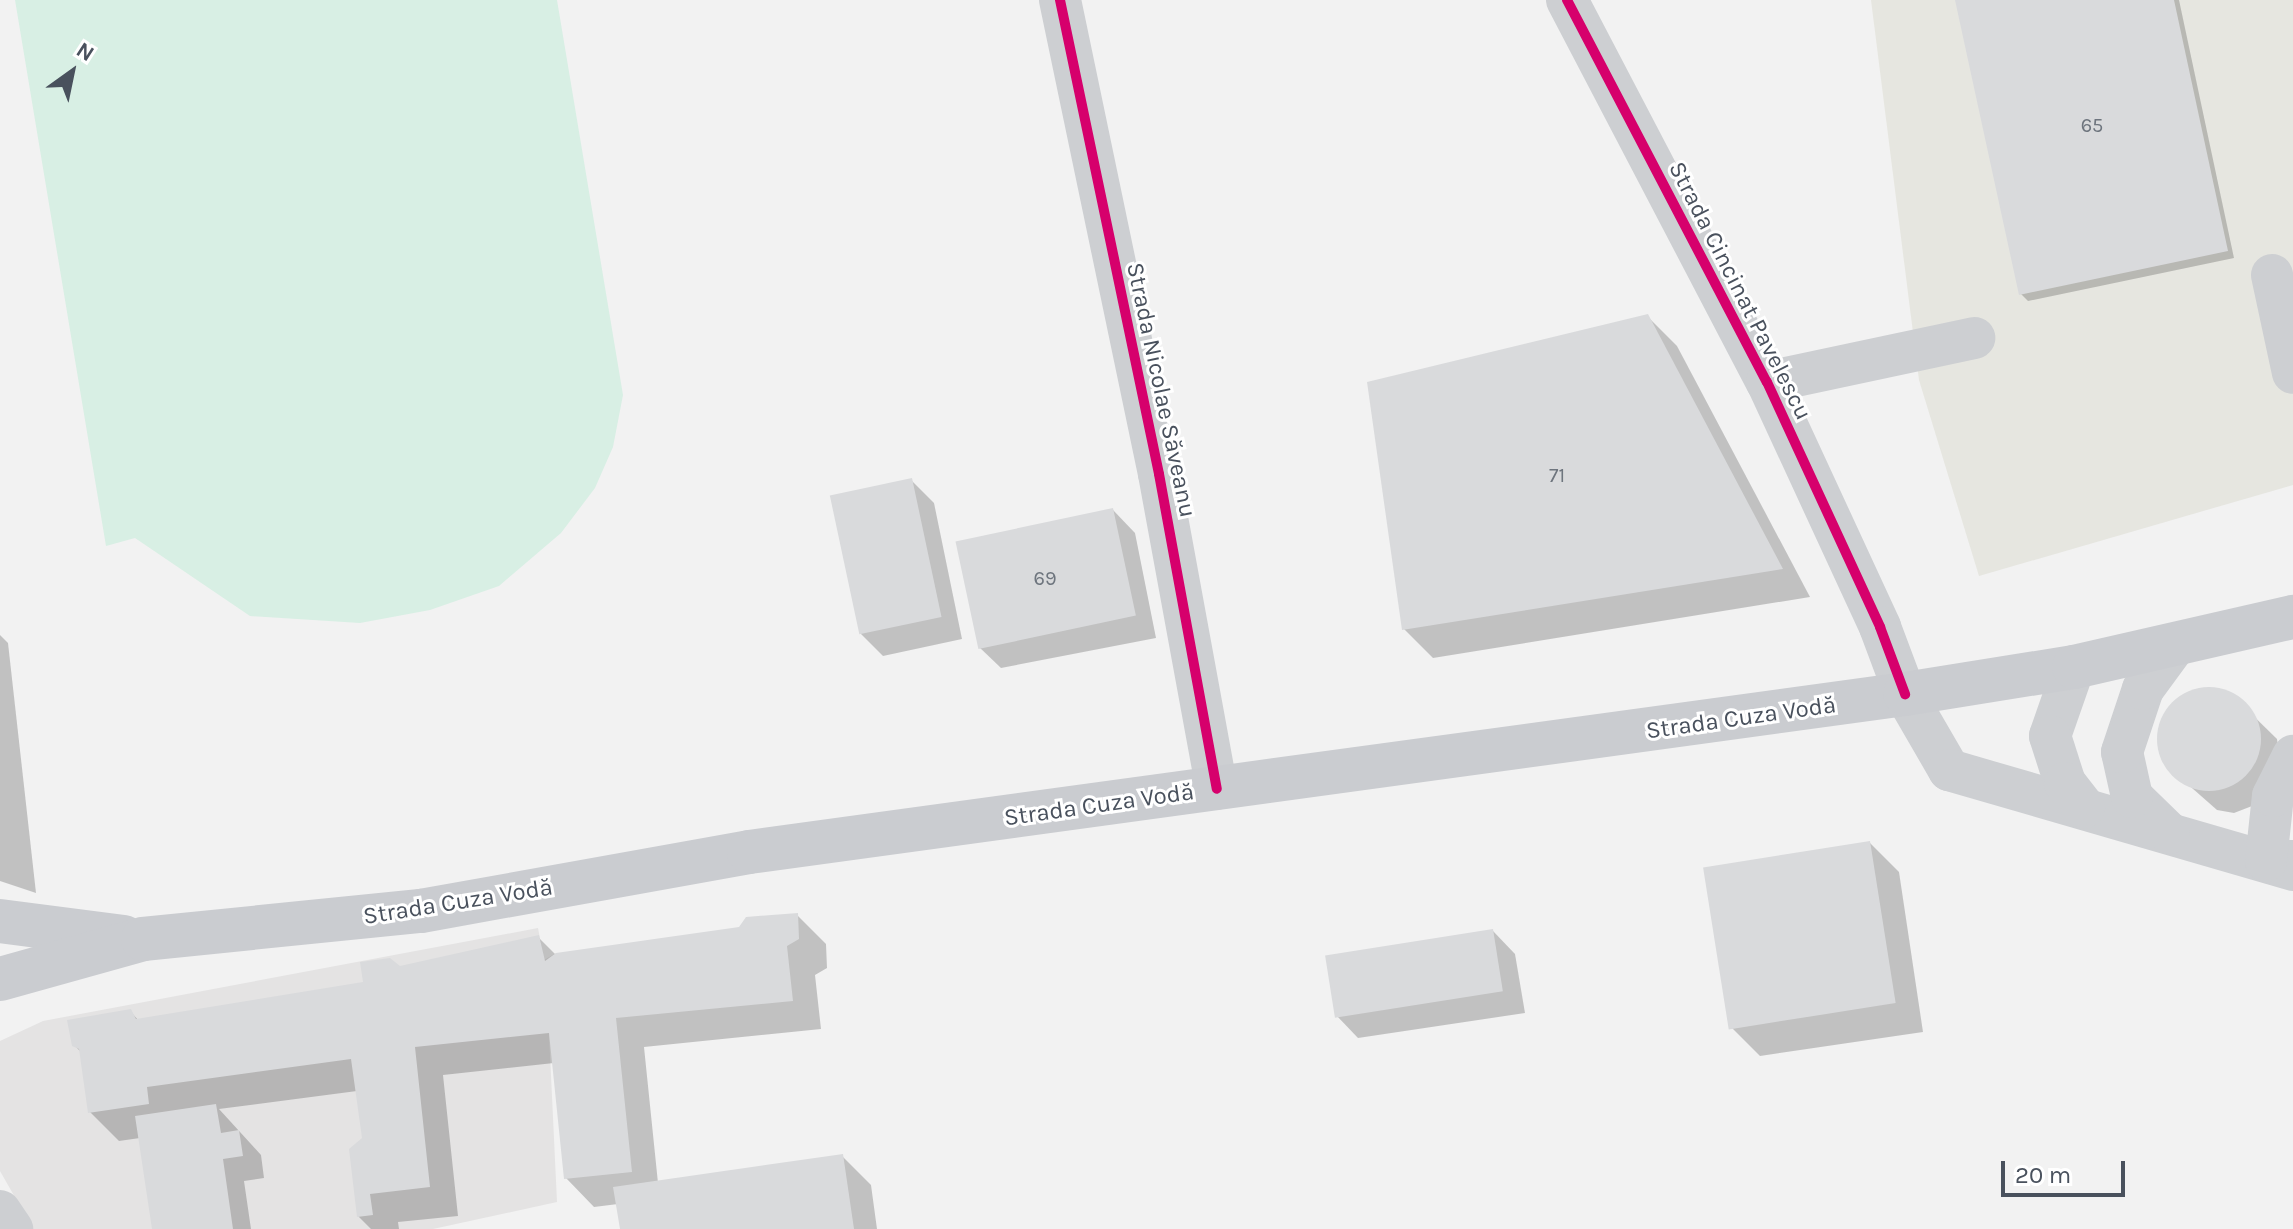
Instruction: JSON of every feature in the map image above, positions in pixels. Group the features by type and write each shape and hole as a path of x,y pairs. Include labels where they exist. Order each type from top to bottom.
{"main road":[{"name":"Strada Cuza Vodă","path":"0,979 143,939 421,911 749,852 1905,694 2074,667 2293,617"},
{"path":"0,921 143,939"}],"street":[{"name":"Strada Nicolae Săveanu","path":"1060,0 1159,474 1217,789"},
{"name":"Strada Cincinat Pavelescu","path":"1567,0 1767,382 1880,627 1905,694 1949,770 2284,864"},
{"path":"2272,275 2293,373"},
{"path":"1767,382 1974,338"},
{"path":"2170,834 2132,797 2122,752 2143,689 2176,644"},
{"path":"2074,667 2050,736 2065,783 2084,807"},
{"path":"2284,864 2283,795 2293,756"},
{"path":"0,1211 12,1229"}],"shaded area":[{"path":"1871,0 2293,0 2293,485 1979,576 1919,380"},
{"path":"538,928 544,960 556,953 565,1015 549,1033 557,1202 433,1229 33,1229 0,1171 0,1041 43,1021"}],"green space":[{"path":"15,0 557,0 623,395 613,447 595,488 561,533 499,586 430,610 360,623 250,616 135,538 106,546"}],"building":[{"path":"1955,0 2174,0 2228,251 2019,295"},
{"path":"1648,314 1783,569 1402,630 1367,382"},
{"path":"912,478 942,617 859,634 830,495"},
{"path":"1113,508 1136,616 978,649 956,541"},
{"path":"2209,687 2229,691 2246,702 2257,719 2261,739 2257,759 2246,776 2229,787 2209,791 2189,787 2172,776 2161,759 2157,739 2161,719 2172,702 2189,691"},
{"path":"1870,841 1896,1003 1729,1029 1703,867"},
{"path":"798,913 799,939 787,946 793,1001 616,1018 632,1172 564,1179 549,1033 415,1047 430,1187 370,1194 373,1215 357,1217 349,1149 362,1138 351,1059 147,1087 149,1104 88,1113 79,1049 72,1046 67,1020 131,1009 136,1019 363,982 360,962 390,958 400,966 539,935 545,961 556,953 739,927 746,917"},
{"path":"1493,929 1503,991 1335,1018 1325,956"},
{"path":"216,1104 221,1133 239,1130 243,1156 223,1159 233,1229 152,1229 135,1116"},
{"path":"843,1154 854,1229 620,1229 613,1187"}],"cycle path":[{"path":"1060,0 1159,474 1217,789"},
{"path":"1567,0 1767,382 1880,627 1905,694"}]}
